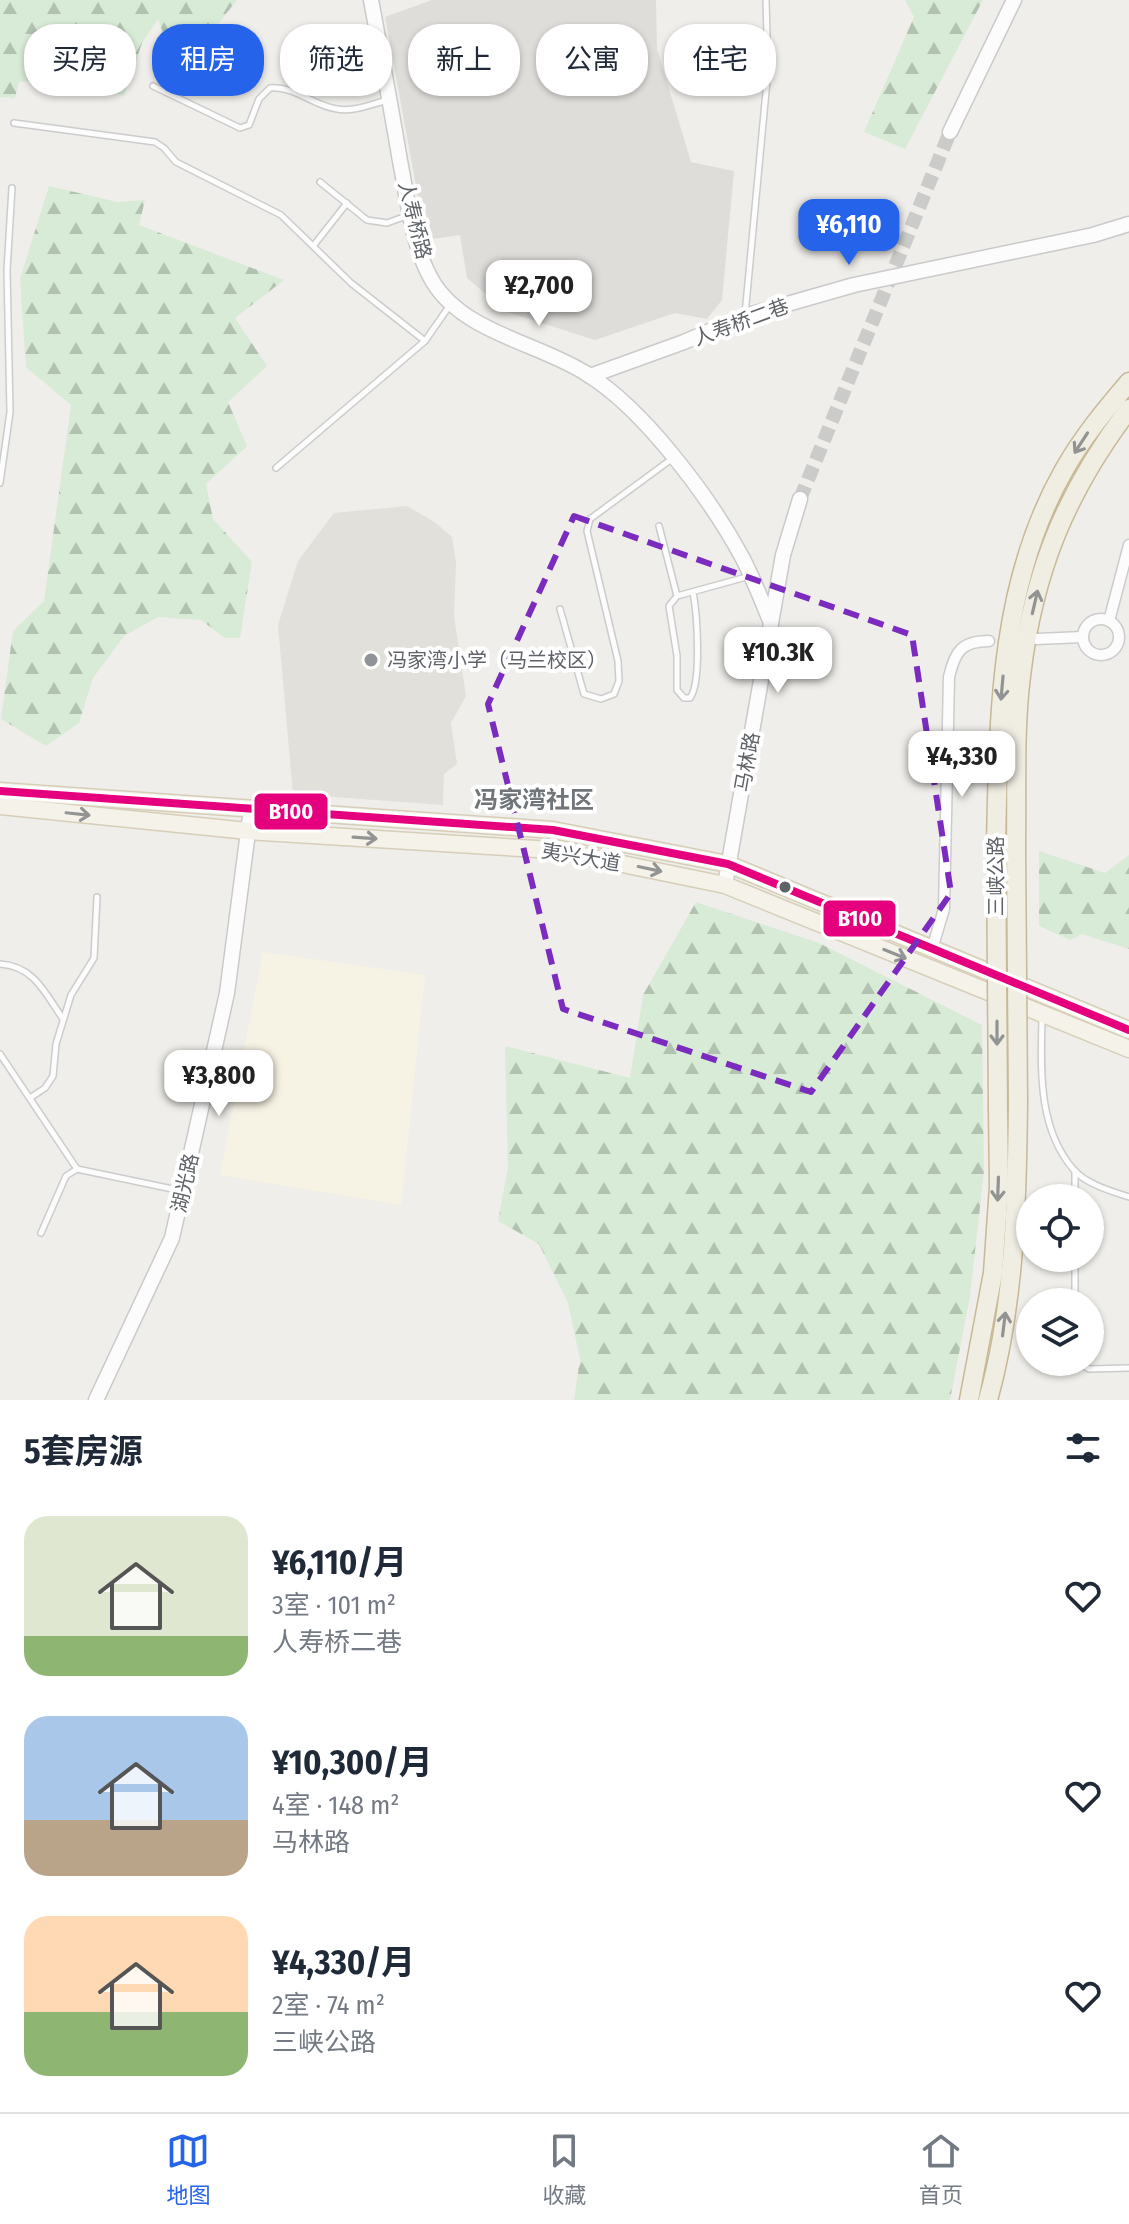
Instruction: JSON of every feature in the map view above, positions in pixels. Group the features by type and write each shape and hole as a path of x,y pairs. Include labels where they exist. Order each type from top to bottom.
{"highway":[{"name":"三峡公路","path":"969,1400 993,1273 999,1186 996,843 999,723 1014,600 1035,533 1063,471 1096,420 1129,382"},
{"name":"三峡公路","path":"988,1400 1000,1357 1012,1264 1017,1183 1016,846 1021,676 1048,551 1073,495 1100,447 1129,409"}],"main road":[{"name":"夷兴大道","path":"0,791 553,830 728,864 1129,1030"},
{"name":"夷兴大道","path":"0,806 248,831 554,850 725,885 1129,1049"}],"street":[{"name":"人寿桥路","path":"371,0 410,215 421,258 434,283 450,304 476,321 562,359 590,376 648,428 705,498 742,557 771,623"},
{"path":"950,132 1014,0"},
{"name":"人寿桥二巷","path":"590,376 745,316 854,285 1093,235 1129,224"},
{"name":"马林路","path":"725,885 783,555 800,499"},
{"path":"1109,621 1129,545"},
{"path":"1103,619 1118,630 1119,636 1112,652 1101,655 1090,652 1083,637 1091,621 1103,619"},
{"path":"1037,639 1083,637"},
{"path":"932,949 944,909 949,677 953,661 963,646 975,641 989,641"},
{"name":"湖光路","path":"96,1400 172,1238 227,993 251,809"}],"lane":[{"path":"745,316 768,70 766,0"},
{"path":"264,94 270,88 282,87 337,109 389,100"},
{"path":"174,96 240,128 249,125 262,96"},
{"path":"14,123 155,142 176,162 281,215 351,283 425,341"},
{"path":"320,182 367,220 378,224 410,215"},
{"path":"0,483 10,404 7,270 12,188"},
{"path":"314,245 347,203"},
{"path":"276,468 425,341 450,304"},
{"path":"0,403 10,404"},
{"path":"560,609 584,694 601,699 614,694 619,681 618,661 587,531 590,519 674,458"},
{"path":"659,526 677,596"},
{"path":"693,592 697,634 695,688 690,698 679,696 677,690 677,656 669,606 677,596 751,576"},
{"path":"30,1098 45,1088 53,1076 56,1044 71,995 94,958 97,897"},
{"path":"0,964 18,965 35,979 64,1020"},
{"path":"1042,1014 1042,1086 1049,1123 1062,1151 1075,1172 1093,1183 1129,1197"},
{"path":"0,1054 77,1169"},
{"path":"41,1233 66,1176 77,1169 183,1191"},
{"path":"1075,1172 1075,1184"},
{"path":"1104,1369 1129,1368"}],"highlighted area":[{"path":"574,516 912,635 951,893 811,1092 563,1009 488,704"}],"shaded area":[{"path":"432,0 656,0 657,49 664,72 664,96 671,96 691,162 734,171 722,300 707,319 675,313 595,340 507,312 467,278 460,235 426,240 392,55 392,24 386,24 385,17"},
{"name":"冯家湾小学（马兰校区）","path":"407,506 436,523 452,537 456,562 454,616 466,696 451,723 457,764 444,774 443,805 293,794 278,625 298,561 334,513"},
{"path":"263,952 425,975 401,1205 220,1175"}],"green space":[{"path":"0,0 237,0 218,24 160,24 158,19 152,24 136,61 136,24 24,24 24,82 19,82 15,98 0,97"},
{"path":"905,0 983,0 905,149 864,132 914,17"},
{"path":"49,186 117,202 145,200 139,225 284,280 235,318 267,366 228,402 247,446 206,484 213,519 252,562 240,638 225,638 201,620 158,617 124,636 93,678 79,723 46,746 1,719 13,631 44,601 71,405 26,367 20,279"},
{"path":"1039,851 1105,873 1129,855 1129,949 1082,934 1070,940 1039,926"},
{"path":"696,902 819,943 982,1025 984,1171 970,1296 950,1400 574,1400 580,1359 568,1303 539,1244 498,1221 508,1167 505,1046 630,1078 643,995"}],"tunnel":[{"path":"800,499 950,132"}],"transit line":[{"name":"B100","path":"0,791 553,830 728,864 1129,1030"}],"place":[{"name":"冯家湾小学（马兰校区）","path":"371,660"}],"district":[{"name":"冯家湾社区","path":"534,800"}]}
